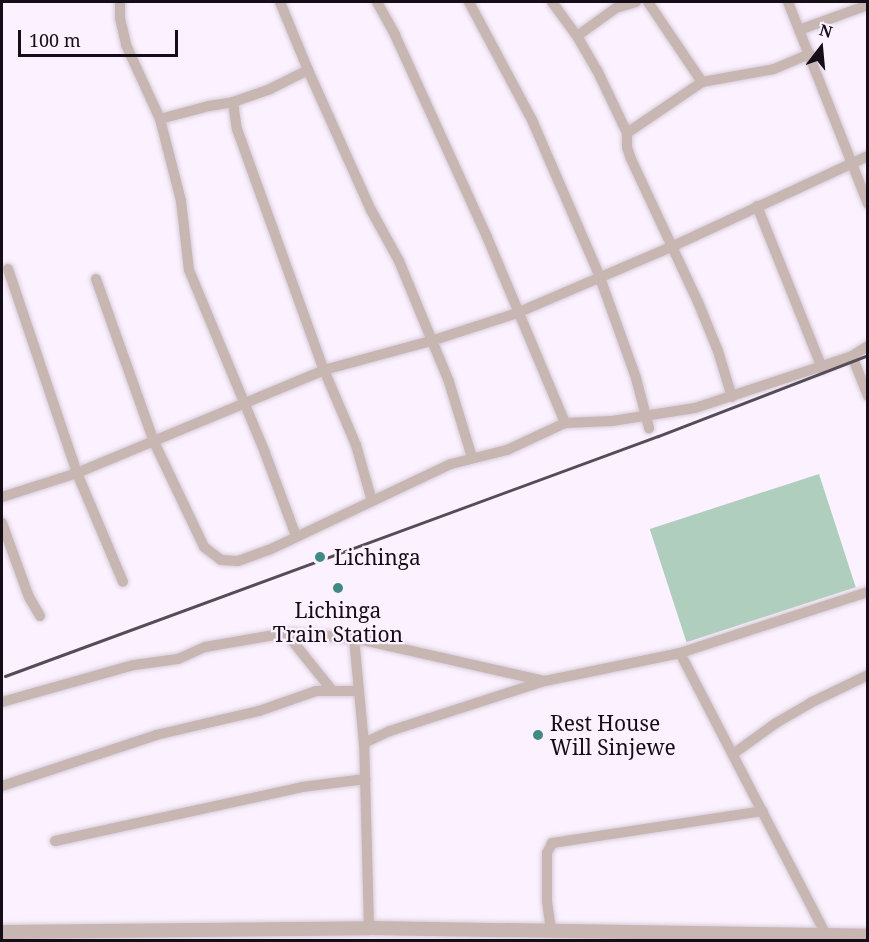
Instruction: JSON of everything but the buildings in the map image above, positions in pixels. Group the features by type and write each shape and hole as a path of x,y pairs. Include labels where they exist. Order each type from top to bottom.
{"street":[{"path":"120,2 120,18 126,45 160,119 180,201 189,270 296,536"},
{"path":"280,2 371,210 399,261 449,382 472,457"},
{"path":"376,2 431,114 565,423"},
{"path":"469,2 532,120 599,275 649,422"},
{"path":"552,2 577,36 627,133 627,147 631,159 718,351 732,397"},
{"path":"577,36 616,8 636,2"},
{"path":"648,2 702,82"},
{"path":"788,2 867,204"},
{"path":"799,30 867,5"},
{"path":"627,133 702,82 774,69 810,54"},
{"path":"160,119 233,102 270,89 308,70"},
{"path":"233,102 237,129 324,370 356,445 372,501"},
{"path":"2,497 77,473 324,370 517,313 599,275 671,247 867,156"},
{"path":"758,206 822,368"},
{"path":"8,269 77,473 123,582"},
{"path":"96,279 154,442 204,547 221,560 238,561 472,457 507,450 565,423 649,422 822,368 852,356 867,346"},
{"path":"852,356 862,372 867,396"},
{"path":"2,523 29,597 40,616"},
{"path":"364,743 390,731 545,681 680,653 867,592"},
{"path":"2,702 134,664 178,659 206,647 286,633 354,638 545,681"},
{"path":"286,633 331,689"},
{"path":"354,638 366,779 369,928"},
{"path":"680,653 829,938"},
{"path":"733,754 801,708 867,675"},
{"path":"2,786 156,735 259,711 316,691 331,689 359,691"},
{"path":"56,841 302,787 366,779"},
{"path":"551,930 547,901 547,854 552,843 763,811"},
{"path":"2,932 369,928 416,935 551,930 642,936 829,938 867,936"}],"green space":[{"path":"819,474 856,587 686,642 650,529"}],"railway":[{"path":"5,676 658,436 868,355"}],"place":[{"name":"Lichinga","path":"320,557"},
{"name":"Lichinga Train Station","path":"338,588"},
{"name":"Rest House Will Sinjewe","path":"538,735"}]}
